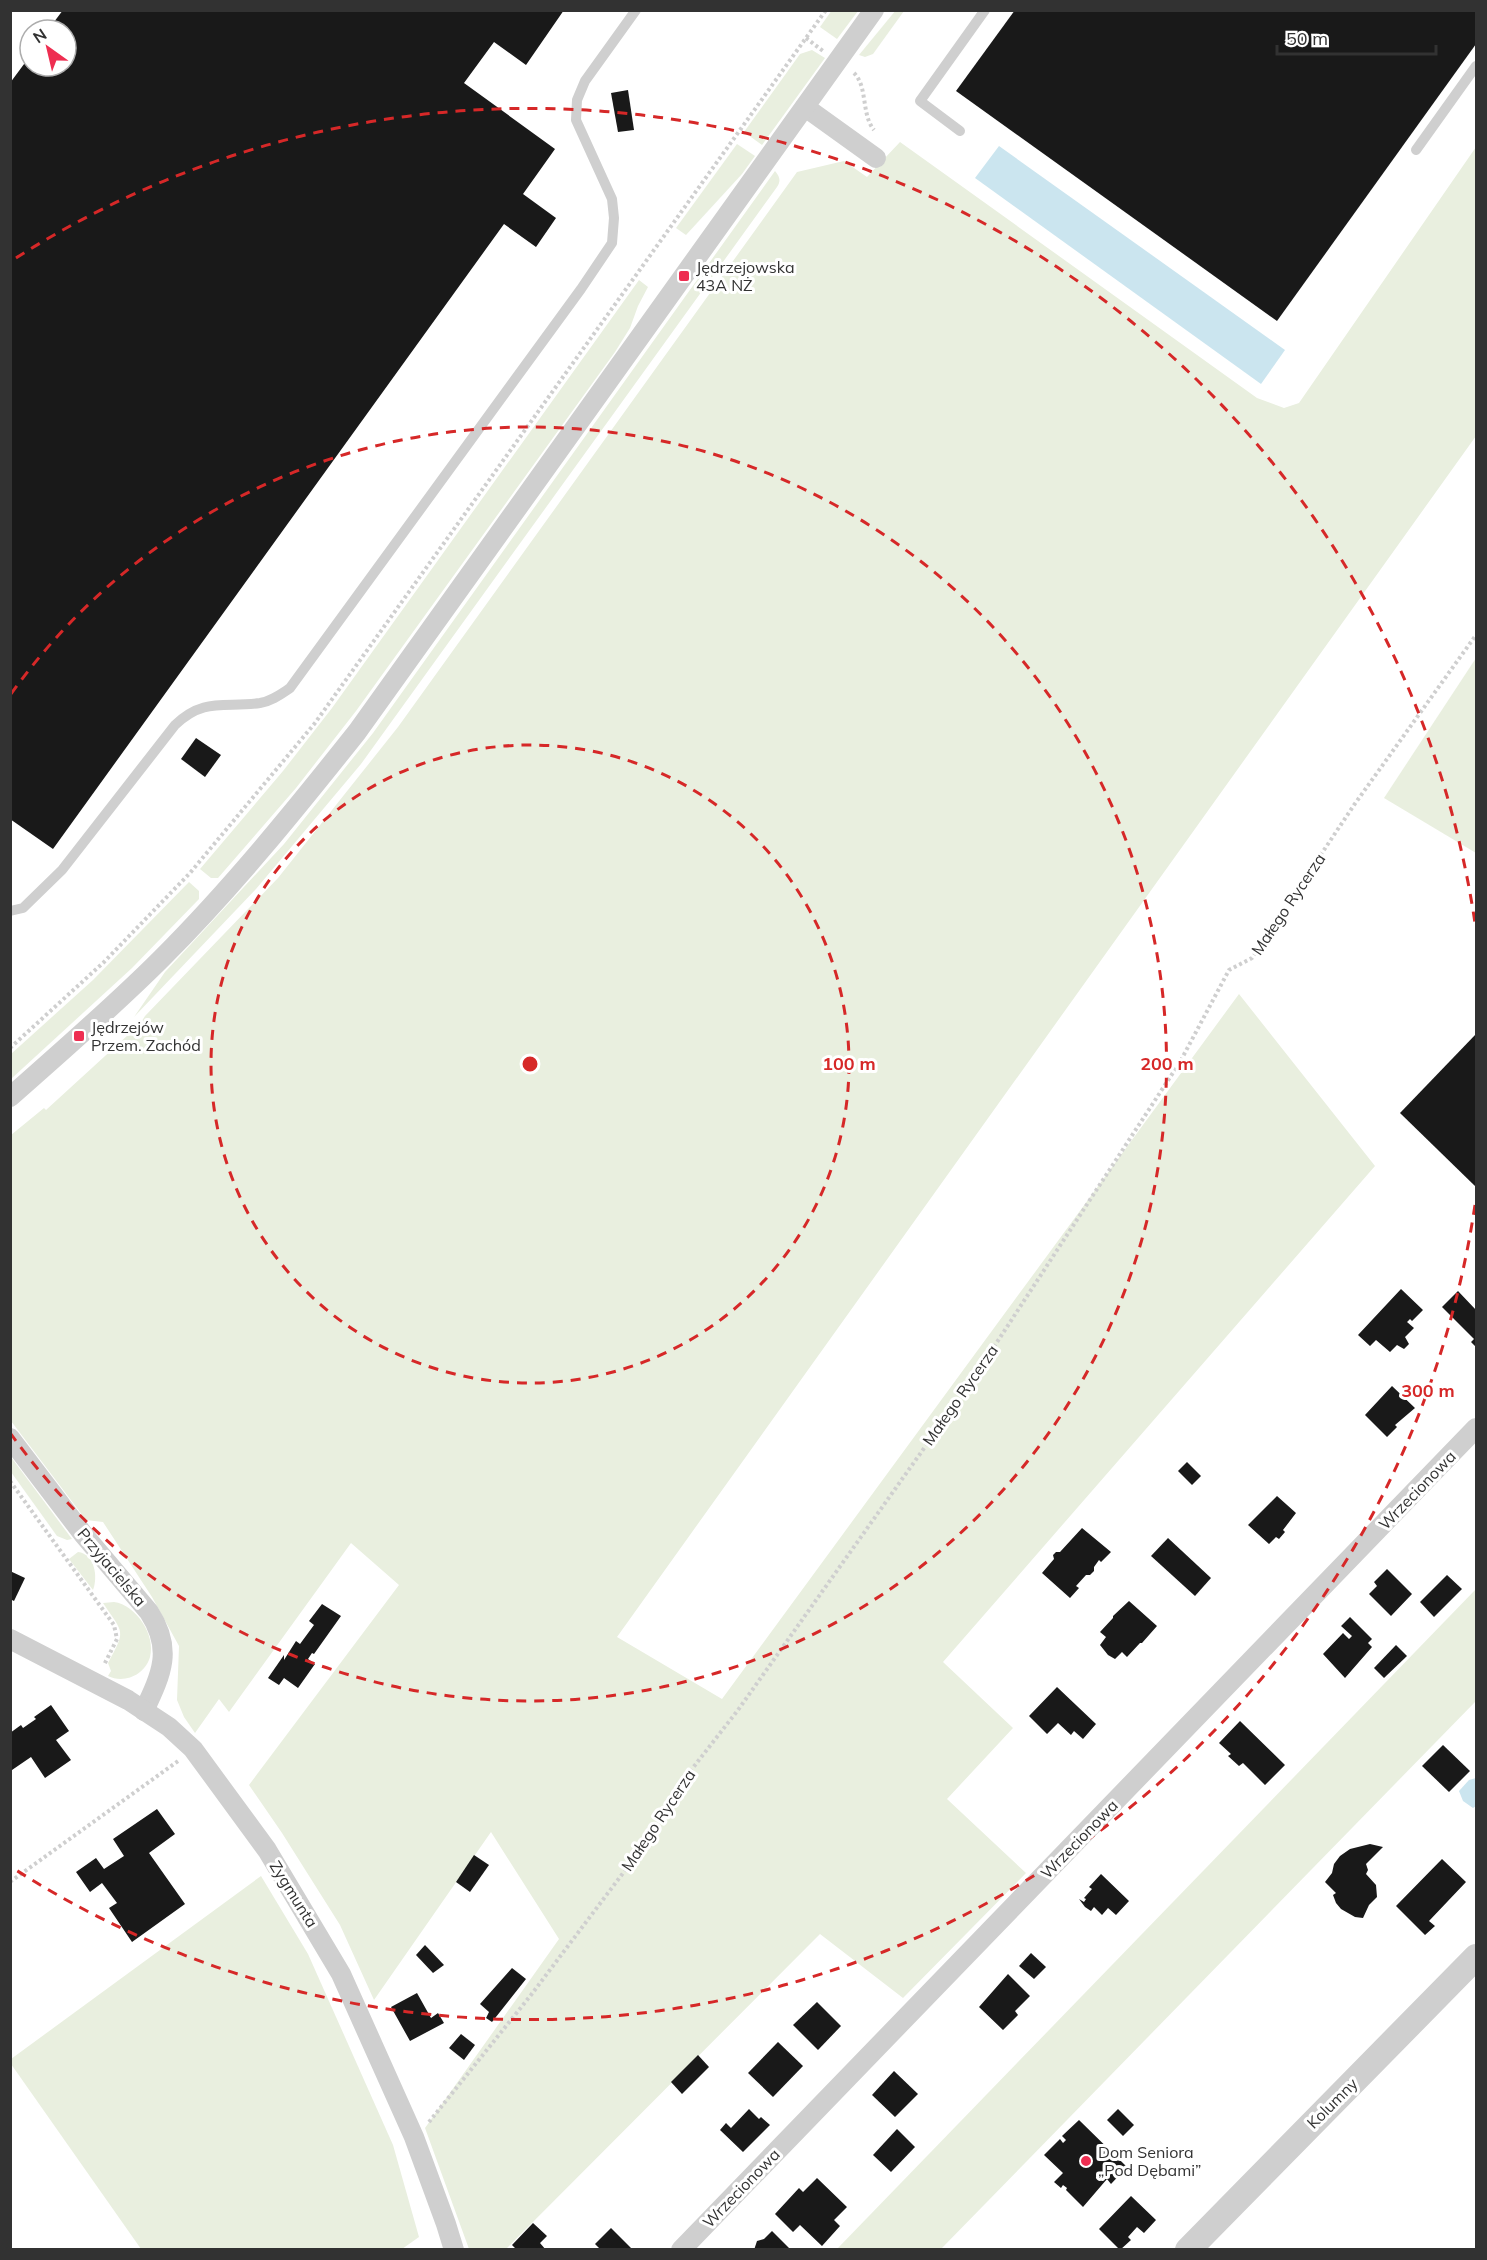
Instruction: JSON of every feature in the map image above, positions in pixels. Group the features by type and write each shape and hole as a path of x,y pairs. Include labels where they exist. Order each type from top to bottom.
{"street":[{"path":"10,1097 161,958 234,881 330,766 357,732 874,10"},
{"path":"805,107 876,158"},
{"name":"Wrzecionowa","path":"681,2250 1476,1428"},
{"name":"Przyjacielska","path":"10,1438 83,1534 158,1625 164,1660 157,1683 144,1711"},
{"name":"Zygmunta","path":"10,1639 96,1683 168,1727 193,1749 267,1850 341,1974 414,2137 454,2250"},
{"name":"Kolumny","path":"1188,2250 1476,1957"}],"lane":[{"path":"10,911 23,908 62,870 175,724 184,716 212,704 260,703 273,699 290,688 581,289 612,243 614,218 612,199 576,120 577,100 585,81 636,10"},
{"path":"960,131 920,101 985,10"},
{"path":"1416,150 1476,66"}],"path":[{"path":"10,1048 104,962 190,873 315,723 826,10"},
{"path":"806,38 828,55"},
{"path":"847,69 860,79 868,123 882,136"},
{"name":"Małego Rycerza","path":"414,2137 425,2128 531,1995 651,1836 674,1792 738,1710 969,1385 1180,1062 1229,970 1252,958 1354,805 1476,635"},
{"path":"10,1481 65,1555 117,1631 117,1639 96,1683"},
{"path":"10,1882 132,1796 193,1749"}],"green space":[{"path":"832,10 858,11 837,39 820,27"},
{"path":"896,10 904,11 873,54 865,57 859,55"},
{"path":"812,50 825,58 762,145 744,132 800,54"},
{"path":"900,142 1257,398 1284,408 1299,403 1476,147 1476,436 617,1637 722,1699 1239,994 1375,1166 943,1662 1013,1728 947,1799 1026,1873 903,1998 820,1934 506,2249 469,2249 425,2128 559,1939 491,1832 374,2000 340,1925 249,1785 399,1585 351,1543 229,1712 219,1699 195,1733 184,1717 177,1700 179,1646 152,1597 103,1522 86,1520 11,1421 11,1135 44,1108 46,1110 140,1024 145,1016 278,878 398,727 797,172 844,161 867,177"},
{"path":"737,144 755,156 742,174 686,235 676,228"},
{"path":"775,171 779,179 777,187 361,764 256,889 134,1017 165,972 284,844 373,733"},
{"path":"639,280 648,287 630,328 615,352 356,711 296,788 218,878 211,878 200,869 283,771 332,708"},
{"path":"1476,658 1476,853 1384,798"},
{"path":"189,882 199,891 199,899 132,968 11,1079 11,1054 93,980"},
{"path":"11,1457 72,1539 67,1540 57,1536 11,1472"},
{"path":"78,1552 92,1561 95,1573 93,1590 69,1559"},
{"path":"1476,1589 1476,1701 941,2249 837,2249"},
{"path":"103,1603 122,1604 137,1615 147,1631 151,1648 150,1657 144,1669 133,1676 121,1679 108,1676 111,1671 108,1663 118,1644 120,1632"},
{"path":"261,1876 308,1954 393,2145 419,2237 402,2249 141,2249 11,2064 11,2059"}],"water":[{"path":"999,146 1285,350 1261,384 975,178"},
{"path":"1476,1778 1476,1806 1473,1808 1463,1801 1459,1791 1469,1780"}],"building":[{"path":"63,10 564,10 526,65 494,42 464,83 555,149 523,194 556,218 536,247 504,224 53,849 10,819 10,83 18,72 18,78 78,78 78,18 57,18"},
{"path":"1015,10 1476,10 1476,44 1277,321 956,91"},
{"path":"628,90 634,130 618,132 611,93"},
{"path":"196,738 221,755 205,777 181,759"},
{"path":"1476,1034 1476,1187 1400,1113"},
{"path":"1401,1289 1423,1310 1412,1321 1410,1319 1407,1322 1414,1328 1405,1337 1409,1344 1404,1349 1397,1345 1390,1352 1376,1340 1370,1346 1358,1335"},
{"path":"1458,1291 1476,1310 1476,1347 1471,1342 1474,1339 1442,1307"},
{"path":"1392,1386 1415,1408 1395,1425 1397,1427 1387,1437 1365,1415"},
{"path":"1187,1462 1201,1476 1192,1485 1178,1471"},
{"path":"1277,1496 1296,1513 1279,1539 1276,1537 1269,1544 1248,1525"},
{"path":"1082,1528 1111,1552 1101,1562 1099,1560 1094,1571 1086,1575 1076,1586 1079,1588 1070,1598 1042,1573 1054,1559 1053,1555 1060,1552"},
{"path":"1168,1538 1211,1578 1195,1596 1151,1556"},
{"path":"1387,1569 1412,1594 1391,1616 1369,1594 1377,1586 1374,1582"},
{"path":"10,1571 25,1578 14,1601 10,1599"},
{"path":"1447,1575 1462,1589 1434,1617 1420,1602"},
{"path":"1129,1601 1157,1626 1127,1657 1122,1652 1115,1659 1108,1655 1100,1645 1106,1637 1100,1632"},
{"path":"322,1604 341,1616 308,1659 315,1664 298,1688 284,1678 279,1685 268,1678 284,1655 284,1660 296,1641 300,1644 314,1625 309,1621"},
{"path":"1350,1617 1372,1639 1368,1643 1372,1647 1345,1678 1323,1654 1343,1633 1349,1639 1352,1636 1341,1626"},
{"path":"1396,1645 1407,1656 1384,1678 1374,1668"},
{"path":"1057,1687 1096,1724 1083,1739 1074,1731 1071,1735 1058,1723 1047,1734 1029,1716"},
{"path":"51,1705 69,1731 56,1740 71,1760 45,1778 31,1757 12,1770 10,1733 21,1725 23,1728"},
{"path":"1240,1721 1285,1765 1265,1785 1243,1763 1239,1766 1228,1756 1231,1754 1219,1743"},
{"path":"1443,1745 1470,1771 1449,1792 1422,1766"},
{"path":"157,1809 175,1834 149,1853 185,1904 132,1942 109,1908 117,1903 102,1883 90,1892 76,1872 96,1858 104,1869 124,1856 113,1839"},
{"path":"1370,1844 1383,1847 1366,1864 1368,1870 1366,1874 1376,1885 1377,1897 1369,1905 1363,1918 1355,1917 1341,1909 1333,1895 1336,1893 1325,1882 1340,1856 1350,1849"},
{"path":"474,1855 489,1865 470,1892 456,1882"},
{"path":"1442,1859 1466,1882 1429,1921 1435,1926 1425,1935 1396,1906"},
{"path":"1101,1874 1129,1901 1116,1915 1108,1908 1102,1915 1094,1907 1091,1911 1079,1899 1084,1902 1086,1899 1084,1898 1092,1889 1089,1887"},
{"path":"425,1945 444,1965 433,1973 416,1955"},
{"path":"1031,1953 1046,1967 1034,1979 1019,1966"},
{"path":"512,1968 526,1979 492,2022 486,2018 489,2012 480,2004"},
{"path":"1008,1974 1030,1996 1015,2011 1018,2015 1003,2030 979,2007"},
{"path":"417,1993 431,2018 438,2013 444,2023 410,2041 391,2007"},
{"path":"817,2002 841,2026 818,2050 793,2025"},
{"path":"461,2034 475,2045 464,2060 449,2048"},
{"path":"778,2042 803,2066 773,2097 748,2073"},
{"path":"698,2055 709,2067 682,2094 671,2082"},
{"path":"894,2071 918,2094 895,2117 872,2095"},
{"path":"749,2109 759,2119 761,2117 770,2125 743,2152 720,2130 726,2123 731,2128"},
{"path":"1118,2109 1134,2125 1123,2136 1107,2120"},
{"name":"Dom Seniora „Pod Dębami”","path":"1079,2120 1127,2167 1111,2184 1107,2179 1083,2207 1066,2190 1067,2188 1063,2185 1061,2188 1054,2182 1063,2173 1044,2155 1060,2139 1063,2143 1066,2140 1062,2136"},
{"path":"897,2129 915,2147 891,2172 873,2155"},
{"path":"817,2178 847,2207 834,2220 840,2226 822,2246 800,2225 793,2232 775,2214 799,2188 803,2192"},
{"path":"1131,2196 1156,2220 1144,2233 1137,2227 1128,2237 1131,2240 1120,2250 1099,2229"},
{"path":"533,2223 547,2236 540,2243 546,2250 517,2250 512,2245"},
{"path":"611,2228 633,2250 601,2250 595,2244"},
{"path":"772,2231 791,2250 754,2250 757,2241 764,2239"}],"place":[{"name":"Jędrzejowska 43A NŻ","path":"684,276"},
{"name":"Jędrzejów Przem. Zachód","path":"79,1036"},
{"name":"Dom Seniora „Pod Dębami”","path":"1086,2161"}]}
